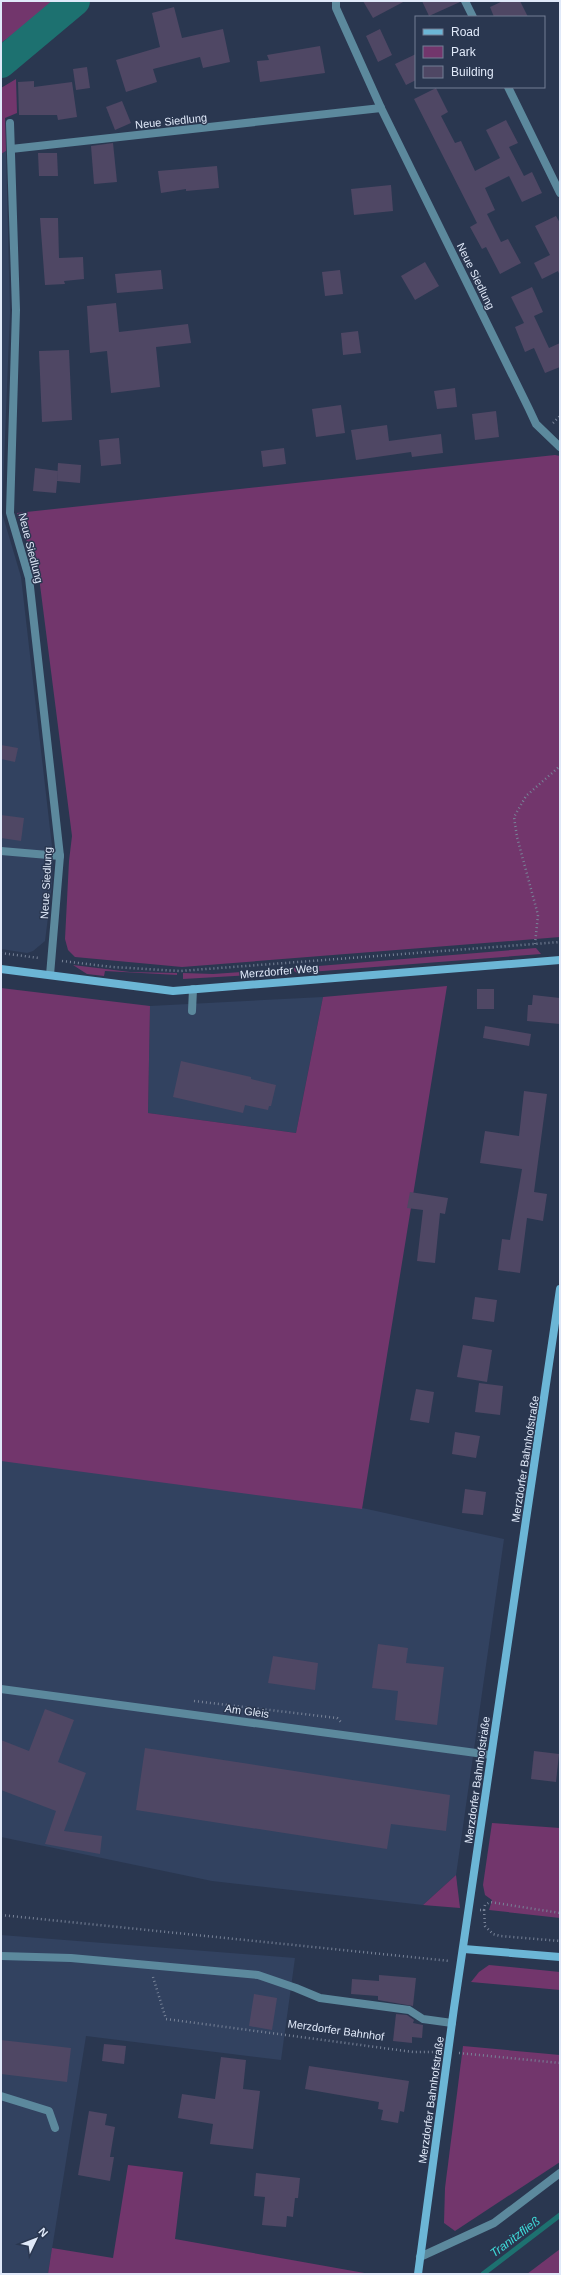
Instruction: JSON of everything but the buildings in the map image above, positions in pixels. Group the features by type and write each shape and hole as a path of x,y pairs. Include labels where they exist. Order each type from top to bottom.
{"street":[{"name":"Neue Siedlung","path":"336,1 336,8 381,108 536,424 560,447"},
{"path":"465,1 472,16"},
{"path":"508,88 560,193"},
{"name":"Neue Siedlung","path":"11,149 381,108"},
{"name":"Neue Siedlung","path":"10,123 16,310 10,513 29,578 60,856 50,975"},
{"path":"1,851 60,856"},
{"name":"Merzdorfer Weg","path":"1,969 139,988 173,990 560,960"},
{"path":"192,1011 193,989"},
{"name":"Merzdorfer Bahnhofstraße","path":"418,2274 452,2023 560,1288"},
{"name":"Am Gleis","path":"1,1689 491,1755"},
{"path":"464,1949 560,1957"},
{"path":"1,1956 71,1958 258,1975 320,1998 410,2010 423,2019 452,2023"},
{"path":"1,2096 49,2111 55,2128"},
{"path":"420,2257 494,2223 560,2173"}],"path":[{"path":"535,944 538,915 517,837 514,817 526,796 560,766"},
{"path":"1,953 112,967 180,971 560,942"},
{"path":"180,971 180,978"},
{"path":"560,1914 490,1902 485,1905 484,1910 485,1926 493,1934 560,1942"},
{"path":"470,1908 484,1910"},
{"path":"1,1915 462,1962"},
{"name":"Merzdorfer Bahnhof","path":"150,1965 166,2019 413,2052 449,2052 560,2063"}],"shaded area":[{"path":"6,151 10,312 2,513 21,577 53,855 52,886 45,941 33,951 27,953 1,949 1,154"},
{"path":"323,997 296,1133 148,1113 150,1006"},
{"path":"1,1429 504,1539 456,1875 423,1905 212,1881 1,1837"},
{"path":"1,1935 295,1958 281,2060 86,2036 48,2274 1,2274"}],"green space":[{"path":"1,1 53,1 26,25 1,43"},
{"path":"16,79 17,113 5,118 6,151 1,154 1,88"},
{"path":"555,455 560,456 560,937 182,967 75,957 68,950 65,939 69,861 72,836 39,577 17,513"},
{"path":"536,948 541,954 297,973 294,971 294,968"},
{"path":"73,965 130,972 177,973 177,975 105,971 104,976 87,974"},
{"path":"286,969 285,973 183,979 183,973 213,974"},
{"path":"447,986 362,1509 1,1461 1,988 150,1006 148,1113 296,1133 323,997"},
{"path":"492,1823 560,1828 560,1918 489,1910 492,1900 485,1895 483,1885"},
{"path":"456,1875 460,1908 423,1905"},
{"path":"489,1965 560,1972 560,1990 471,1982 479,1972"},
{"path":"463,2046 560,2055 560,2162 455,2231 444,2223 445,2188"},
{"path":"128,2165 183,2172 175,2239 370,2274 48,2274 52,2248 113,2258"},
{"path":"560,2249 560,2274 527,2274"}],"waterway":[{"path":"1,63 75,1"},
{"name":"Tranitzfließ","path":"483,2274 560,2215"}]}
